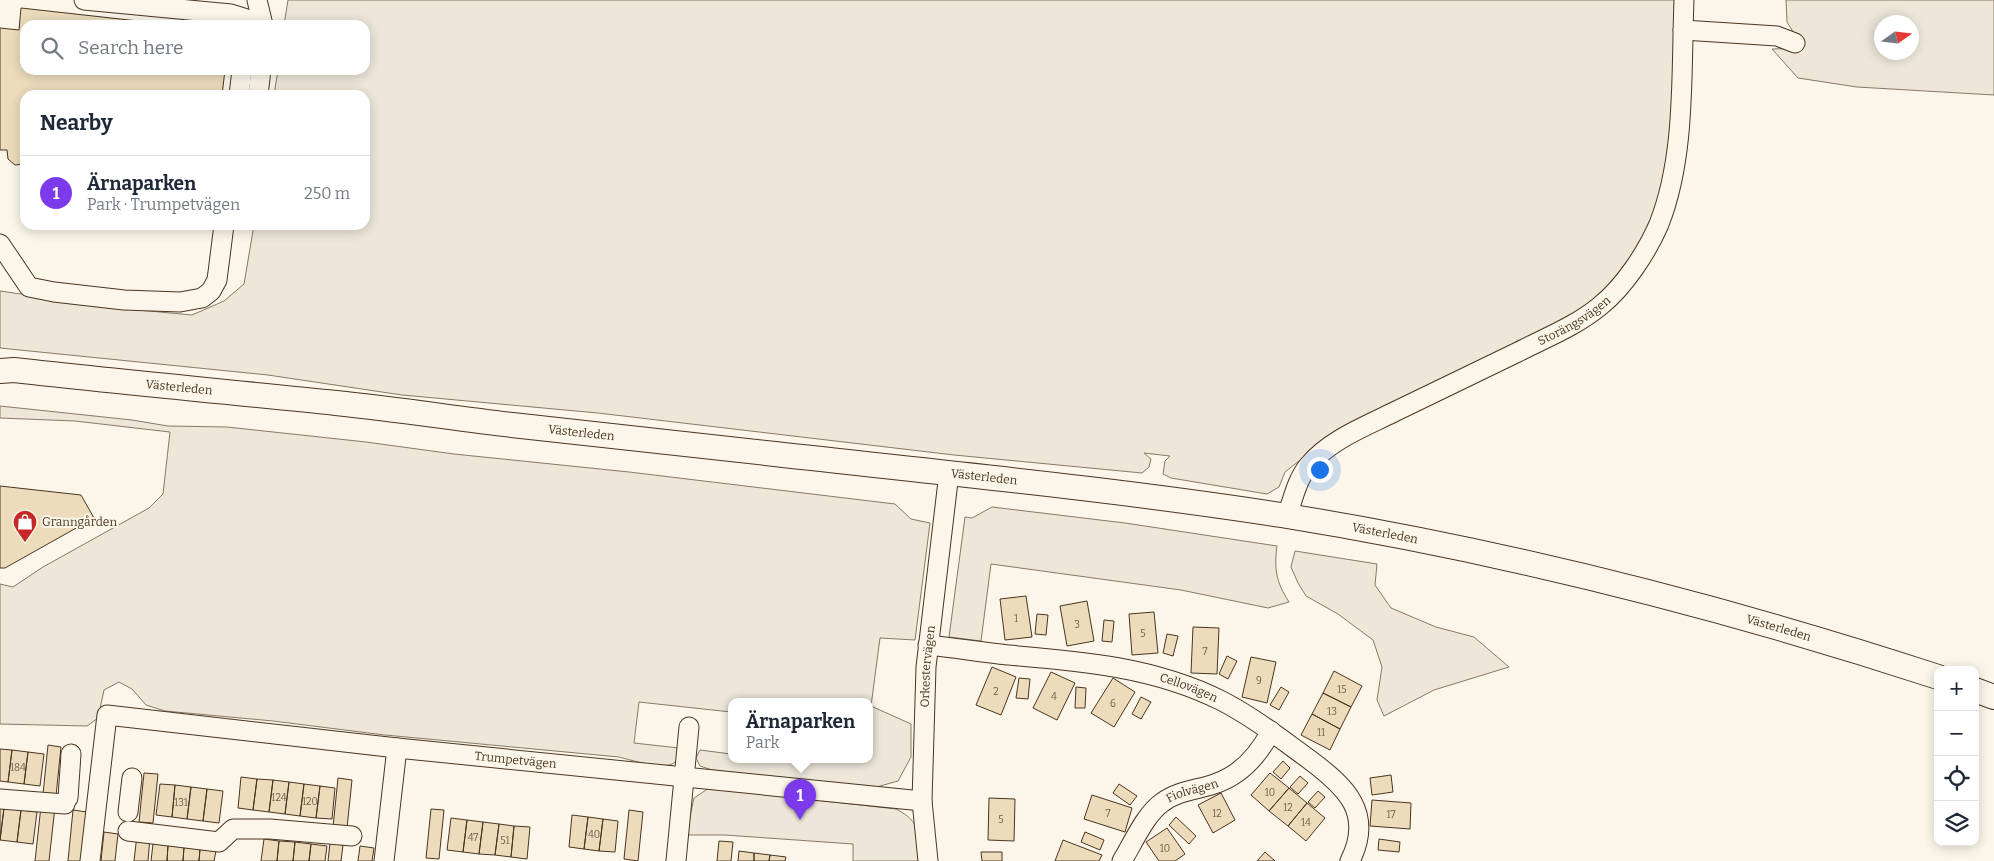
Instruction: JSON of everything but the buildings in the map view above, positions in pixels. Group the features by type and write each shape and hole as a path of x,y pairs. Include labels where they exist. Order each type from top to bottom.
{"main road":[{"name":"Västerleden","path":"5,369 151,386 336,403 512,425 949,473 1140,495 1287,516 1428,542 1657,594 1856,650 1934,676"},
{"path":"1979,691 1994,697"}],"street":[{"path":"84,0 230,14 247,20"},
{"path":"258,0 262,20"},
{"name":"Storängsvägen","path":"1287,516 1302,476 1309,465 1328,448 1368,425 1568,327 1600,306 1612,295 1649,243 1658,225 1672,184 1678,136 1684,0"},
{"path":"1683,30 1777,36 1795,43"},
{"path":"240,90 241,75"},
{"path":"259,90 260,75"},
{"path":"0,244 29,287 54,292 124,300 180,302 202,298 211,290 217,280 223,230"},
{"name":"Orkestervägen","path":"928,861 922,801 926,667 949,473"},
{"name":"Cellovägen","path":"928,645 1126,668 1172,680 1220,700 1271,731 1343,787 1352,801 1356,813 1358,834 1350,861"},
{"name":"Trumpetvägen","path":"90,861 107,716 397,748 922,801"},
{"path":"676,861 689,727"},
{"name":"Fiolvägen","path":"1122,861 1149,817 1163,801 1182,792 1217,783 1234,774 1258,752 1271,731"},
{"path":"384,861 397,748"},
{"path":"0,799 66,801 72,754"},
{"path":"128,812 132,778"},
{"path":"128,831 219,842 233,829 270,829 352,836"}],"shaded area":[{"path":"288,0 1676,0 1672,124 1663,189 1644,237 1618,277 1590,302 1556,326 1333,434 1285,472 1279,487 1267,494 1171,478 1163,474 1165,461 1170,456 1144,453 1151,459 1149,467 1142,473 954,455 598,413 402,395 268,375 0,348 0,291 117,308 192,315 224,301 244,284 253,230 370,230 370,90 275,90 277,75 370,75 370,20 285,20"},
{"path":"1786,0 1994,0 1994,95 1857,87 1798,78 1772,49 1803,48 1787,22"},
{"path":"0,406 132,420 168,426 227,427 895,504 911,519 930,523 915,640 880,638 872,698 728,698 728,712 639,702 634,743 679,748 678,758 670,765 647,764 619,757 385,735 273,721 165,711 146,705 132,689 119,682 104,690 98,718 87,726 0,724 0,584 13,587 43,567 149,508 163,494 170,432 75,421 0,418"},
{"path":"992,507 1125,523 1277,546 1277,575 1281,588 1289,602 1268,608 1181,590 991,564 981,641 949,637 965,517 972,518"},
{"path":"1295,551 1377,564 1375,585 1391,608 1436,627 1474,637 1509,667 1434,690 1384,716 1377,700 1382,667 1373,640 1338,614 1306,596 1291,567"},
{"path":"873,707 911,724 911,757 898,781 873,788 712,770 700,766 696,758 700,750 728,754 728,763 873,763"},
{"path":"709,788 896,809 915,824 923,861 853,861 853,844 725,835 686,835 694,798"}],"place":[{"name":"Granngården","path":"25,543"},
{"name":"Ärnaparken","path":"800,820"}]}
